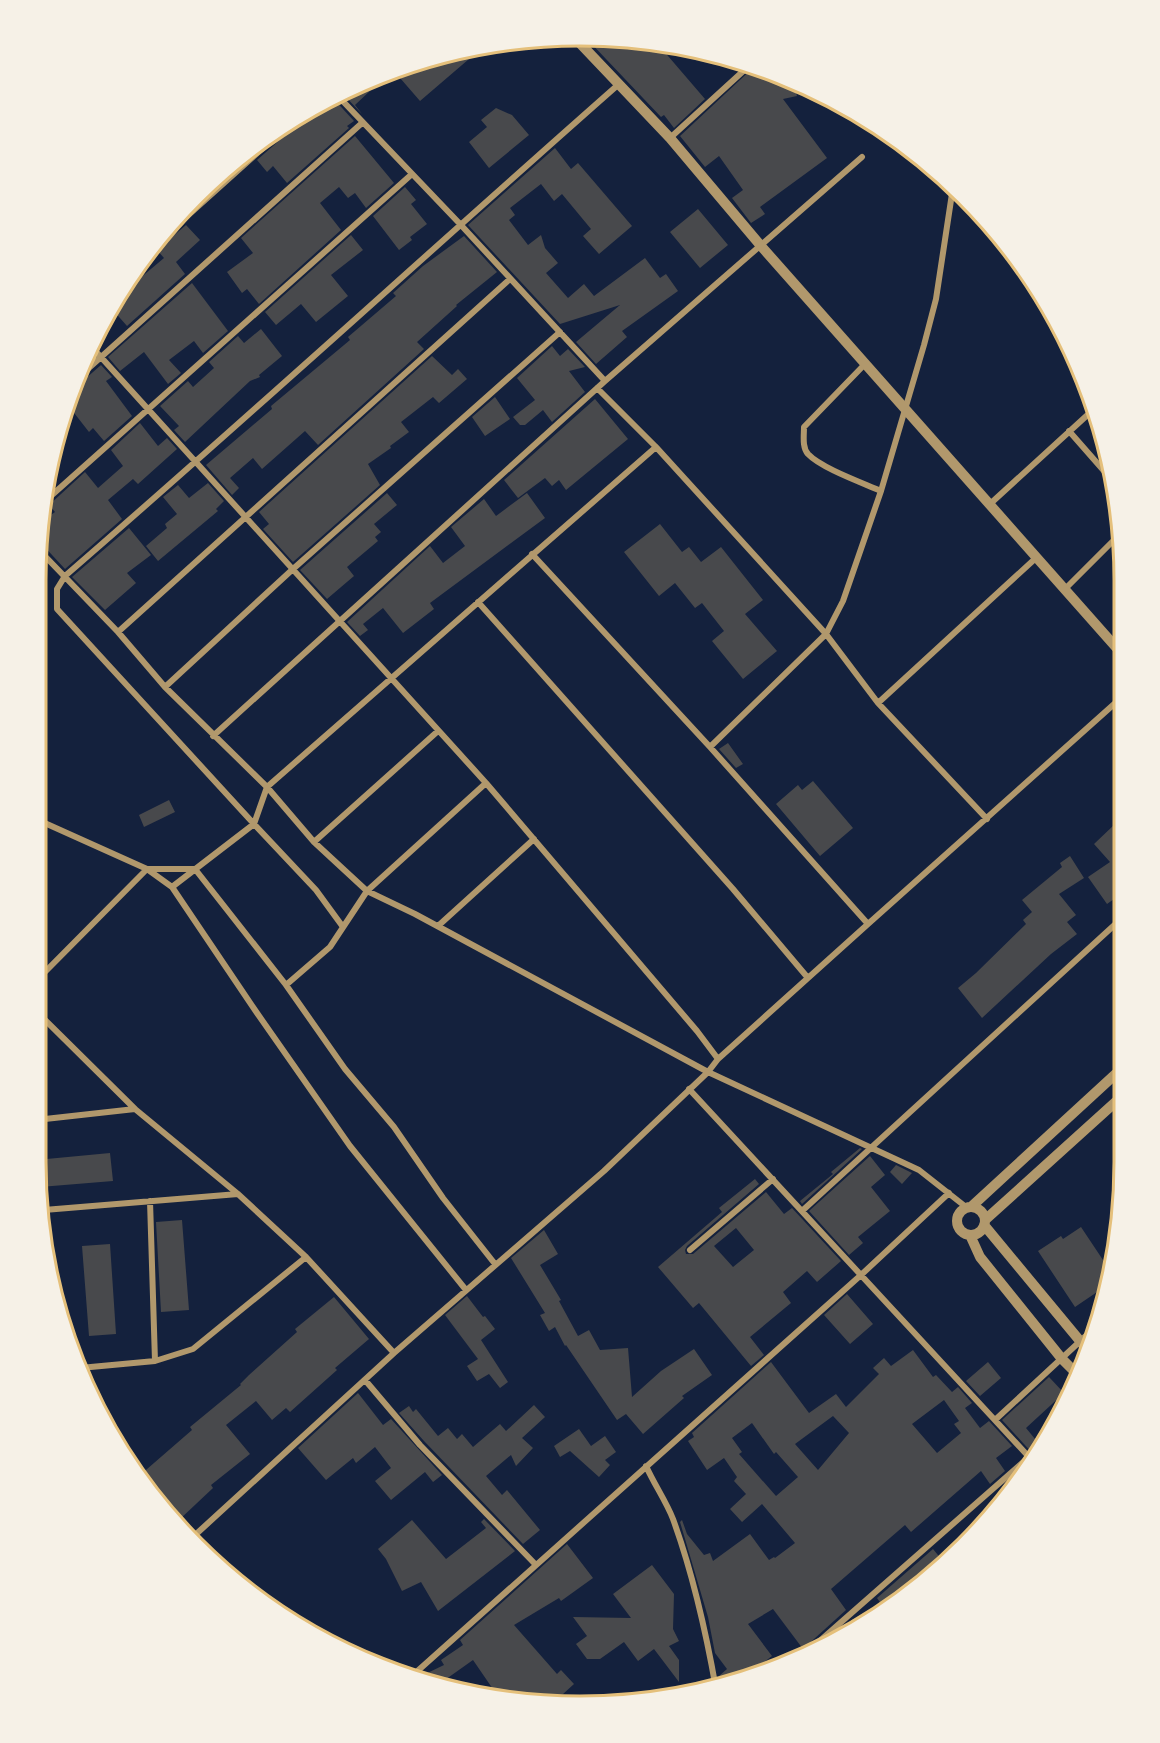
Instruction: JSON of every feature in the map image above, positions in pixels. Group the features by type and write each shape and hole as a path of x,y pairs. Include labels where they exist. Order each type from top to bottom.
{"street":[{"path":"583,46 670,138 760,246 1114,645"},
{"path":"670,138 742,72"},
{"path":"343,927 316,890 57,609 57,589 65,576 619,84"},
{"path":"343,102 605,381"},
{"path":"92,366 362,123"},
{"path":"213,736 597,388 862,157"},
{"path":"215,191 239,170"},
{"path":"54,493 412,174"},
{"path":"710,747 826,634 843,601 881,491 936,299 951,198"},
{"path":"118,632 510,279"},
{"path":"165,687 293,569 560,332"},
{"path":"98,353 486,783 698,1031 718,1059"},
{"path":"865,364 804,427 804,442 807,453 819,462 881,491"},
{"path":"597,388 656,447 826,634 878,704 987,819"},
{"path":"990,504 1087,415"},
{"path":"1069,431 1101,467"},
{"path":"172,887 254,824 267,787 656,447"},
{"path":"1065,589 1112,541"},
{"path":"532,554 710,747 868,924"},
{"path":"878,704 1037,557"},
{"path":"47,558 118,632 165,687 267,787 314,842 367,891 438,926 708,1072 919,1170 969,1207 982,1212 984,1223 1082,1343"},
{"path":"478,602 733,889 808,978"},
{"path":"197,1533 394,1353 604,1171 708,1072 718,1059 1114,704"},
{"path":"314,842 438,731"},
{"path":"286,986 330,947 367,891 486,783"},
{"path":"46,824 147,869 172,887 256,1013 350,1146 466,1290"},
{"path":"438,926 534,839"},
{"path":"46,971 147,869 195,869"},
{"path":"195,869 286,986 345,1069 394,1127 443,1198 495,1264"},
{"path":"802,1210 1114,926"},
{"path":"46,1020 135,1109 238,1194 306,1257 394,1353"},
{"path":"1114,1075 969,1207 958,1214 957,1224 964,1233 970,1235 979,1232 984,1223 1114,1104"},
{"path":"689,1089 1027,1455"},
{"path":"46,1119 135,1109"},
{"path":"690,1250 773,1179"},
{"path":"418,1671 861,1275 949,1193"},
{"path":"49,1210 238,1194"},
{"path":"150,1201 155,1361"},
{"path":"970,1235 980,1257 1072,1369"},
{"path":"87,1367 155,1361 193,1349 306,1257"},
{"path":"995,1420 1062,1359 1081,1346"},
{"path":"365,1380 420,1445 536,1565"},
{"path":"646,1466 672,1516 679,1537 704,1625 715,1679"},
{"path":"825,1636 1016,1470"}],"building":[{"path":"594,47 666,54 705,99 674,128 664,115 661,117"},
{"path":"470,59 420,101 400,78"},
{"path":"747,74 796,93 797,96 783,99 827,158 760,207 765,214 751,223 732,198 743,190 719,156 705,167 680,136"},
{"path":"372,89 355,105 362,114 349,100"},
{"path":"339,105 354,121 287,183 273,166 267,172 257,160 285,135"},
{"path":"496,108 512,115 529,135 489,168 469,142 487,127 481,120"},
{"path":"355,136 394,183 366,208 355,193 348,198 339,187 320,203 341,230 259,304 247,289 242,293 227,272 253,253 241,238"},
{"path":"555,148 571,169 578,163 632,226 599,254 583,236 591,229 562,194 554,201 541,184 510,208 515,215 509,220 528,245 541,235 545,248 558,263 546,273 568,298 584,284 594,296 645,258 660,278 666,274 678,291 622,331 627,337 596,364 576,342 620,305 560,324 468,225"},
{"path":"405,187 416,200 411,204 427,224 410,237 412,240 399,250 373,216"},
{"path":"698,209 728,245 700,268 670,232"},
{"path":"186,225 200,240 176,262 185,274 127,326 117,315 141,278 164,258 159,252"},
{"path":"351,235 363,250 331,275 348,296 316,322 301,304 276,325 265,312"},
{"path":"464,236 497,272 456,305 417,342 424,349 318,445 305,431 262,469 253,458 230,478 239,488 232,495 206,465 272,409 271,406 350,340 348,337 396,296 393,293 423,266"},
{"path":"192,283 228,331 203,353 194,341 169,360 181,373 168,384 144,352 120,371 108,357"},
{"path":"261,329 282,356 259,375 260,377 250,381 185,442 174,430 179,426 160,406 188,381 193,387 214,368 209,362 238,336 244,343"},
{"path":"552,346 560,356 568,349 585,367 569,371 585,392 552,422 543,410 525,425 520,425 513,417 535,400 517,378"},
{"path":"432,356 452,375 458,369 467,379 439,403 433,397 401,422 409,432 368,464 380,485 293,562 263,529 269,524 259,512"},
{"path":"101,365 112,377 106,381 132,416 104,441 93,428 89,432 74,413 86,378"},
{"path":"495,397 510,419 485,436 472,417"},
{"path":"595,399 628,439 566,490 559,480 552,486 545,478 518,498 504,480"},
{"path":"140,423 158,446 167,438 177,449 138,484 133,479 108,500 122,519 65,569 48,550 51,515 55,512 51,508 52,502 85,472 98,488 123,466 111,450"},
{"path":"208,483 224,501 216,509 218,511 158,561 146,546 167,528 165,524 177,514 163,497 178,485 189,498"},
{"path":"387,493 397,505 374,524 381,532 375,537 378,541 347,567 354,576 327,599 300,570"},
{"path":"527,493 545,518 430,603 434,609 403,633 383,608 363,624 368,630 360,636 347,622 430,546 443,563 465,546 451,527 484,499 496,516"},
{"path":"660,524 682,552 689,547 701,562 721,547 763,600 745,614 777,651 743,679 712,641 724,631 702,603 695,608 675,583 659,596 624,552"},
{"path":"129,528 151,555 127,573 136,583 105,610 72,577"},
{"path":"728,743 743,764 736,768 719,749"},
{"path":"813,781 853,828 820,856 776,804 798,785 802,790"},
{"path":"169,800 175,812 144,827 139,815"},
{"path":"1114,825 1114,899 1107,904 1088,877 1110,862 1094,844"},
{"path":"1070,856 1084,878 1059,894 1076,915 1067,922 1077,934 1051,954 982,1018 958,988 1026,924 1023,920 1032,912 1022,900 1062,867 1060,863"},
{"path":"860,1148 862,1149 802,1204 800,1201"},
{"path":"110,1153 113,1181 47,1186 46,1159"},
{"path":"870,1156 885,1175 871,1187 890,1211 858,1237 863,1243 849,1255 809,1211"},
{"path":"896,1165 912,1173 902,1184 890,1172"},
{"path":"755,1179 759,1184 687,1246 686,1254 693,1254 766,1192 784,1214 792,1208 841,1261 817,1282 807,1271 783,1292 791,1303 750,1337 764,1355 751,1366 699,1303 693,1308 658,1267 722,1212 719,1208","holes":["736,1228 754,1250 733,1267 714,1246"]},
{"path":"182,1220 189,1310 161,1312 156,1222"},
{"path":"1081,1227 1104,1261 1097,1292 1075,1307 1038,1251 1061,1236 1063,1239"},
{"path":"544,1230 558,1254 540,1265 561,1300 559,1301 578,1336 589,1330 600,1350 628,1348 632,1397 661,1371 694,1349 712,1375 682,1396 684,1398 643,1434 626,1414 617,1420 565,1346 555,1327 549,1331 540,1315 545,1313 511,1258"},
{"path":"110,1244 116,1334 89,1336 82,1246"},
{"path":"847,1294 873,1324 850,1344 824,1315"},
{"path":"467,1296 495,1329 481,1340 508,1382 500,1388 489,1374 477,1381 467,1366 478,1359 445,1315"},
{"path":"334,1297 369,1339 290,1412 286,1408 272,1420 256,1401 226,1425 250,1454 211,1485 213,1488 182,1518 145,1471 192,1430 190,1427 241,1385 297,1332 295,1329"},
{"path":"913,1350 933,1377 936,1375 952,1392 958,1387 972,1403 965,1408 980,1428 989,1421 1012,1446 996,1458 1005,1471 990,1484 981,1471 911,1532 905,1525 831,1589 846,1610 807,1645 802,1648 773,1609 748,1624 772,1656 761,1664 719,1678 727,1669 715,1653 708,1617 680,1522 682,1520 687,1534 704,1555 710,1553 713,1561 750,1534 769,1560 795,1543 762,1504 742,1522 730,1509 746,1494 734,1481 737,1477 724,1458 707,1470 688,1441 694,1437 692,1433 771,1362 809,1413 836,1394 846,1407 879,1374 873,1368 884,1358 891,1366","holes":["944,1400 959,1421 954,1424 961,1433 937,1453 912,1424","833,1416 849,1433 818,1470 795,1444","752,1423 774,1454 776,1452 798,1477 776,1496 739,1454 742,1452 732,1438"]},
{"path":"988,1362 1001,1378 980,1396 966,1381"},
{"path":"1049,1377 1062,1391 1058,1398 1026,1428 1036,1440 1030,1450 1002,1420"},
{"path":"358,1393 383,1425 391,1419 442,1475 433,1482 425,1472 391,1500 375,1481 391,1468 375,1447 356,1463 353,1458 326,1480 298,1448"},
{"path":"534,1405 545,1417 522,1438 533,1448 516,1466 511,1455 486,1476 502,1495 507,1490 540,1530 523,1544 399,1413 409,1406 413,1412 416,1409 438,1436 448,1428 457,1439 462,1434 473,1447 500,1424 506,1431"},
{"path":"579,1429 591,1446 605,1436 616,1452 605,1460 610,1465 599,1477 570,1451 560,1457 554,1446"},
{"path":"484,1519 515,1551 438,1611 421,1582 402,1591 386,1559 378,1549 412,1520 446,1559 486,1528 481,1522"},
{"path":"567,1544 593,1578 561,1601 559,1598 514,1625 557,1674 561,1670 574,1684 561,1695 493,1689 473,1660 446,1679 427,1673 444,1665 441,1660 463,1645 460,1640"},
{"path":"933,1549 939,1557 881,1603 877,1598"},
{"path":"652,1565 674,1594 673,1629 679,1641 669,1646 679,1660 679,1682 654,1649 638,1661 624,1642 600,1659 587,1659 576,1644 587,1636 573,1617 631,1618 613,1594"}]}
